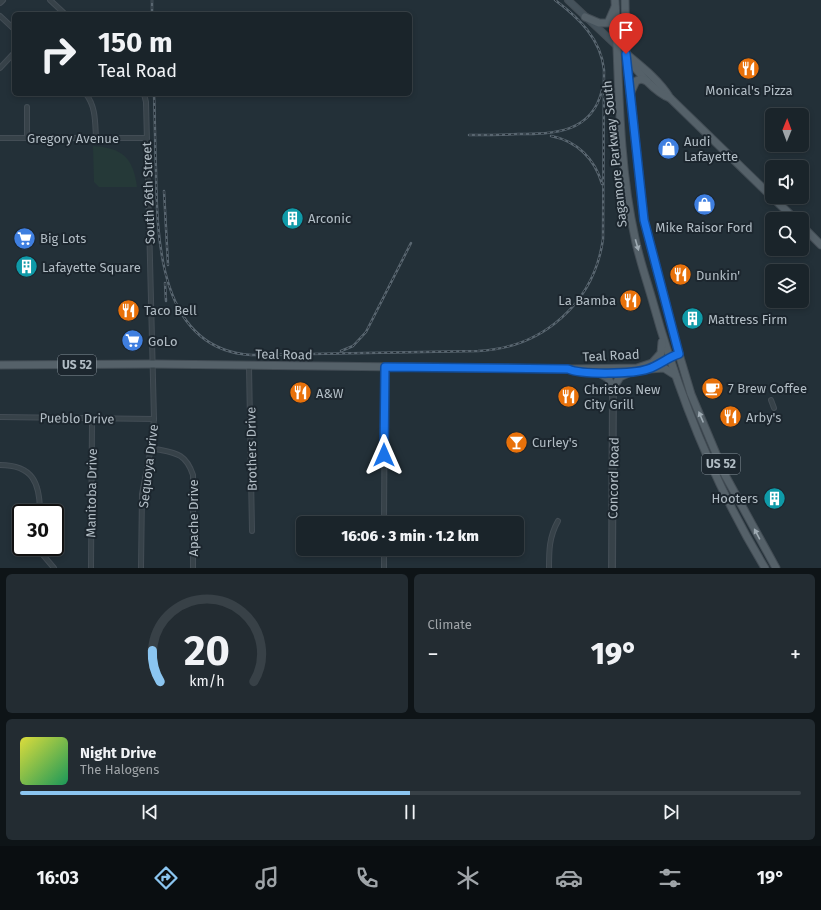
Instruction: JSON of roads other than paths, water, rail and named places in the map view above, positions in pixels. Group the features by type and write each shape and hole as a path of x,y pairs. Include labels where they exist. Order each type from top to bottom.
{"main road":[{"path":"568,0 661,85 670,98 765,190"},
{"name":"Sagamore Parkway South","path":"625,0 626,54 644,220 691,394 725,475 773,567"},
{"path":"586,17 599,23 608,23 616,2"},
{"name":"Sagamore Parkway South","path":"616,2 626,177 635,237 676,377 712,468 750,544 765,568"},
{"path":"626,54 635,68 662,94 670,98"},
{"path":"631,96 633,86 636,81 648,81"},
{"path":"779,204 788,212"},
{"path":"809,233 821,245"},
{"path":"649,367 661,353 661,330"},
{"name":"US 52","path":"669,357 679,354"},
{"name":"Teal Road","path":"568,369 597,372 631,372 649,367 669,357"},
{"name":"Teal Road","path":"0,365 153,364 568,369 649,367"},
{"name":"US 52","path":"649,367 664,368 676,377"},
{"path":"597,372 608,378 613,388"},
{"path":"613,388 620,377 631,372"}],"street":[{"path":"50,0 63,12"},
{"path":"0,16 12,27"},
{"path":"0,68 12,55"},
{"path":"87,96 94,114 96,138"},
{"name":"South 26th Street","path":"144,96 146,102 153,364"},
{"path":"27,107 27,138"},
{"name":"Gregory Avenue","path":"0,138 146,138"},
{"name":"Sequoya Drive","path":"141,568 142,494 151,448 154,419 153,364"},
{"name":"Brothers Drive","path":"249,366 252,531"},
{"path":"384,516 385,367"},
{"name":"Concord Road","path":"612,568 613,388"},
{"path":"771,400 774,408"},
{"name":"Pueblo Drive","path":"0,417 154,419"},
{"name":"Manitoba Drive","path":"91,568 92,418"},
{"name":"Apache Drive","path":"151,448 180,454 186,458 190,465 193,475 192,568"},
{"path":"0,465 23,468 36,482 40,504"},
{"path":"549,568 549,546 558,521"},
{"path":"44,556 54,568"},
{"path":"384,556 384,568"}],"railway":[{"path":"152,0 152,12"},
{"path":"154,96 158,228 162,258 169,286 181,312 197,333 221,348 251,355 478,351 502,348 524,341 544,331 562,318 577,302 589,283 598,262 603,239 604,70 602,59 594,39 587,30 572,14 555,0"},
{"path":"469,135 545,133 570,128 581,123 590,115 597,104 602,90"},
{"path":"551,136 569,142 584,152 595,167 602,184"},
{"path":"164,191 168,265"},
{"path":"341,351 353,346 366,332 411,243"},
{"path":"165,283 166,301"}],"place":[{"name":"Monical's Pizza","path":"749,68"},
{"name":"Audi Lafayette","path":"668,148"},
{"name":"Mike Raisor Ford","path":"704,205"},
{"name":"Arconic","path":"293,218"},
{"name":"Big Lots","path":"25,238"},
{"name":"Lafayette Square","path":"27,267"},
{"name":"Dunkin'","path":"681,275"},
{"name":"La Bamba","path":"631,300"},
{"name":"Taco Bell","path":"129,310"},
{"name":"Mattress Firm","path":"693,319"},
{"name":"GoLo","path":"133,341"},
{"name":"7 Brew Coffee","path":"713,388"},
{"name":"A&W","path":"300,393"},
{"name":"Christos New City Grill","path":"569,396"},
{"name":"Arby's","path":"730,417"},
{"name":"Curley's","path":"516,442"},
{"name":"Hooters","path":"774,498"}]}
